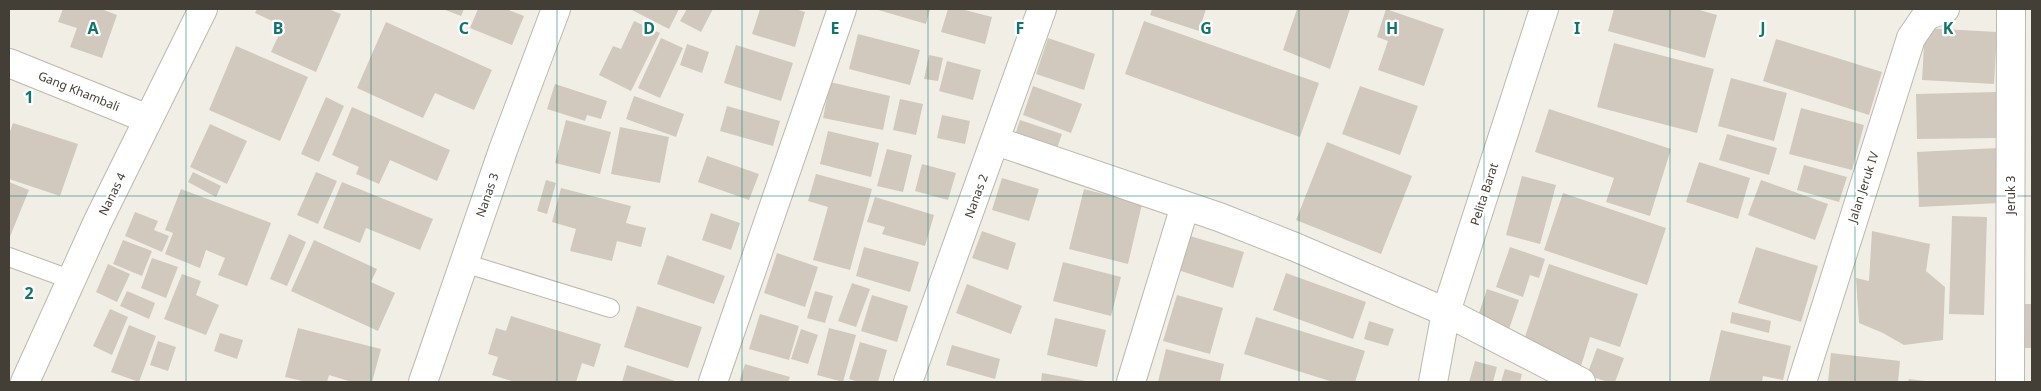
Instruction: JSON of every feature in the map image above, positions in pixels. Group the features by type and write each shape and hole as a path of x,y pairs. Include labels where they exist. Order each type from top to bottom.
{"street":[{"name":"Nanas 4","path":"25,382 148,119 203,9"},
{"name":"Nanas 3","path":"423,382 502,150 556,9"},
{"path":"713,382 842,9"},
{"name":"Nanas 2","path":"908,382 1042,9"},
{"name":"Pelita Barat","path":"1433,382 1446,312 1544,9"},
{"name":"Jalan Jeruk IV","path":"1802,382 1911,38 1926,16 1945,9"},
{"name":"Jeruk 3","path":"2010,382 2011,9"},
{"name":"Gang Khambali","path":"9,63 148,119"},
{"path":"996,141 1185,206 1295,247 1446,312 1582,382"},
{"path":"1131,382 1185,206"}],"lane":[{"path":"9,257 72,280"},
{"path":"464,263 610,308"}],"building":[{"path":"63,9 101,9 117,15 102,58 70,47 77,28 58,22"},
{"path":"257,9 328,9 341,14 316,72 271,52 283,26 255,13"},
{"path":"443,9 464,9 461,16"},
{"path":"478,9 506,9 524,16 512,45 470,28"},
{"path":"630,9 679,9 669,29"},
{"path":"687,9 713,9 701,32 680,21"},
{"path":"760,9 795,9 805,12 795,47 752,34"},
{"path":"875,9 930,9 926,24"},
{"path":"948,9 961,9 992,17 985,44 941,32"},
{"path":"1152,9 1206,9 1199,31 1150,15"},
{"path":"1297,9 1350,9 1330,69 1283,50"},
{"path":"1386,9 1444,29 1424,86 1378,70 1388,41 1377,37"},
{"path":"1614,9 1696,9 1717,15 1705,58 1608,31"},
{"path":"634,21 660,33 631,91 599,75 613,46 621,49"},
{"path":"1144,21 1319,83 1300,137 1125,74"},
{"path":"386,22 492,70 474,110 435,93 423,118 357,88"},
{"path":"1925,28 1997,32 1994,84 1922,80"},
{"path":"858,34 920,50 910,85 849,69"},
{"path":"661,38 683,48 660,98 638,88"},
{"path":"1048,38 1095,54 1084,90 1036,74"},
{"path":"1776,39 1882,72 1869,115 1763,81"},
{"path":"1614,43 1714,69 1697,133 1597,107"},
{"path":"687,44 709,52 702,73 680,65"},
{"path":"736,45 793,63 781,101 724,83"},
{"path":"236,46 308,77 280,141 209,110"},
{"path":"929,55 943,58 938,81 924,79"},
{"path":"947,61 981,70 973,100 939,91"},
{"path":"1731,78 1787,93 1774,141 1718,126"},
{"path":"830,82 890,96 883,130 823,118"},
{"path":"555,84 607,101 601,119 587,115 585,121 547,109"},
{"path":"1033,86 1082,104 1071,133 1023,115"},
{"path":"1360,86 1418,106 1400,155 1342,134"},
{"path":"1996,92 1997,138 1917,139 1916,94"},
{"path":"634,96 684,114 676,137 626,119"},
{"path":"326,97 344,106 319,162 301,154"},
{"path":"900,99 923,104 916,135 893,130"},
{"path":"727,106 780,121 773,146 720,131"},
{"path":"352,107 450,150 437,181 390,160 379,184 356,174 359,167 332,155"},
{"path":"1801,108 1864,125 1852,170 1789,154"},
{"path":"1549,109 1671,149 1650,216 1606,202 1614,178 1535,152"},
{"path":"942,115 970,121 965,144 937,138"},
{"path":"566,120 611,132 600,174 555,163"},
{"path":"1020,120 1062,134 1055,154 1013,141"},
{"path":"13,123 78,144 60,196 9,179 9,134"},
{"path":"210,124 247,141 227,184 190,167"},
{"path":"620,127 669,137 660,183 611,174"},
{"path":"828,131 879,143 871,177 820,164"},
{"path":"1727,134 1777,148 1769,175 1719,160"},
{"path":"1327,142 1412,176 1381,254 1296,220"},
{"path":"1997,148 2000,203 1919,207 1917,152"},
{"path":"887,149 912,155 903,192 877,186"},
{"path":"707,156 759,174 749,200 698,182"},
{"path":"1699,162 1750,178 1738,219 1686,202"},
{"path":"922,164 956,173 948,200 915,191"},
{"path":"1804,165 1847,177 1839,202 1797,190"},
{"path":"193,172 221,186 216,197 188,182"},
{"path":"316,172 337,181 318,224 297,215"},
{"path":"816,174 872,189 850,270 813,260 828,207 808,201"},
{"path":"1522,176 1556,185 1540,244 1506,235"},
{"path":"1002,178 1039,189 1029,221 992,210"},
{"path":"546,180 556,183 547,214 537,211"},
{"path":"1761,180 1828,204 1815,240 1748,215"},
{"path":"9,182 29,190 9,239"},
{"path":"342,182 433,219 420,250 366,228 360,243 323,228"},
{"path":"561,188 631,206 626,223 646,228 641,247 617,241 612,261 570,251 576,229 552,222"},
{"path":"181,189 271,223 247,286 218,275 225,258 206,250 200,268 165,254 173,233 165,230"},
{"path":"1084,189 1142,204 1128,264 1069,249"},
{"path":"1563,193 1666,228 1647,285 1544,250"},
{"path":"875,197 934,215 925,246 882,234 885,227 867,222"},
{"path":"135,212 158,221 154,230 169,236 162,252 125,236"},
{"path":"711,213 740,223 731,250 702,240"},
{"path":"1952,216 1987,217 1984,315 1949,314"},
{"path":"982,231 1016,243 1008,270 972,258"},
{"path":"1872,231 1930,244 1926,271 1945,287 1943,340 1904,345 1883,333 1859,323 1856,278 1869,281"},
{"path":"289,234 306,242 287,286 270,279"},
{"path":"1190,236 1244,252 1233,288 1178,270"},
{"path":"123,240 152,251 142,276 113,264"},
{"path":"314,240 377,269 371,282 395,293 378,331 291,291"},
{"path":"864,247 919,262 910,292 856,276"},
{"path":"1510,247 1545,259 1539,278 1530,275 1523,297 1496,287"},
{"path":"1756,247 1818,266 1801,322 1738,303"},
{"path":"777,253 818,267 805,307 764,293"},
{"path":"667,255 725,276 714,304 657,284"},
{"path":"152,258 178,267 166,298 141,288"},
{"path":"1063,262 1121,277 1111,316 1053,301"},
{"path":"108,264 130,274 117,302 96,292"},
{"path":"1549,264 1638,294 1620,347 1590,337 1581,366 1522,346"},
{"path":"1286,273 1366,302 1353,339 1273,310"},
{"path":"182,274 201,281 196,295 219,305 206,335 164,319"},
{"path":"852,283 870,289 856,327 838,321"},
{"path":"967,284 1022,306 1011,334 956,313"},
{"path":"1487,289 1519,300 1508,332 1476,322"},
{"path":"127,291 155,303 149,319 120,306"},
{"path":"815,291 833,296 825,323 807,318"},
{"path":"872,295 908,306 897,342 861,331"},
{"path":"1177,295 1223,308 1210,354 1163,341"},
{"path":"2024,304 2032,304 2032,348 2022,348"},
{"path":"637,306 702,327 688,368 624,347"},
{"path":"110,309 128,317 112,355 93,346"},
{"path":"1732,312 1771,321 1769,333 1730,323"},
{"path":"760,314 799,326 789,360 749,349"},
{"path":"511,316 601,344 594,367 582,363 576,382 515,382 492,375 498,357 488,354 496,328 506,331"},
{"path":"1256,317 1365,351 1355,382 1333,382 1244,354"},
{"path":"1055,318 1106,330 1097,367 1047,355"},
{"path":"1369,321 1394,329 1388,346 1364,339"},
{"path":"129,325 156,336 139,382 111,372"},
{"path":"298,328 381,349 372,382 352,382 329,375 327,382 307,382 285,377"},
{"path":"829,328 856,335 843,382 817,375"},
{"path":"801,329 818,335 808,364 791,359"},
{"path":"1721,330 1791,346 1783,380 1763,376 1762,382 1709,382"},
{"path":"220,333 243,340 237,359 214,351"},
{"path":"158,341 176,347 168,371 150,365"},
{"path":"860,342 887,350 878,382 859,382 849,379"},
{"path":"952,345 1000,359 995,379 946,365"},
{"path":"1597,348 1624,358 1615,382 1608,382 1587,375"},
{"path":"1166,349 1224,364 1220,382 1158,382"},
{"path":"1831,353 1900,361 1898,382 1828,382"},
{"path":"1475,361 1497,367 1493,382 1469,382"},
{"path":"745,364 790,377 788,382 739,382"},
{"path":"627,365 678,382 622,382"},
{"path":"1505,369 1522,374 1520,382 1501,382"},
{"path":"1042,373 1086,381 1086,382 1041,382"},
{"path":"1909,379 1925,381 1925,382 1908,382"}]}
